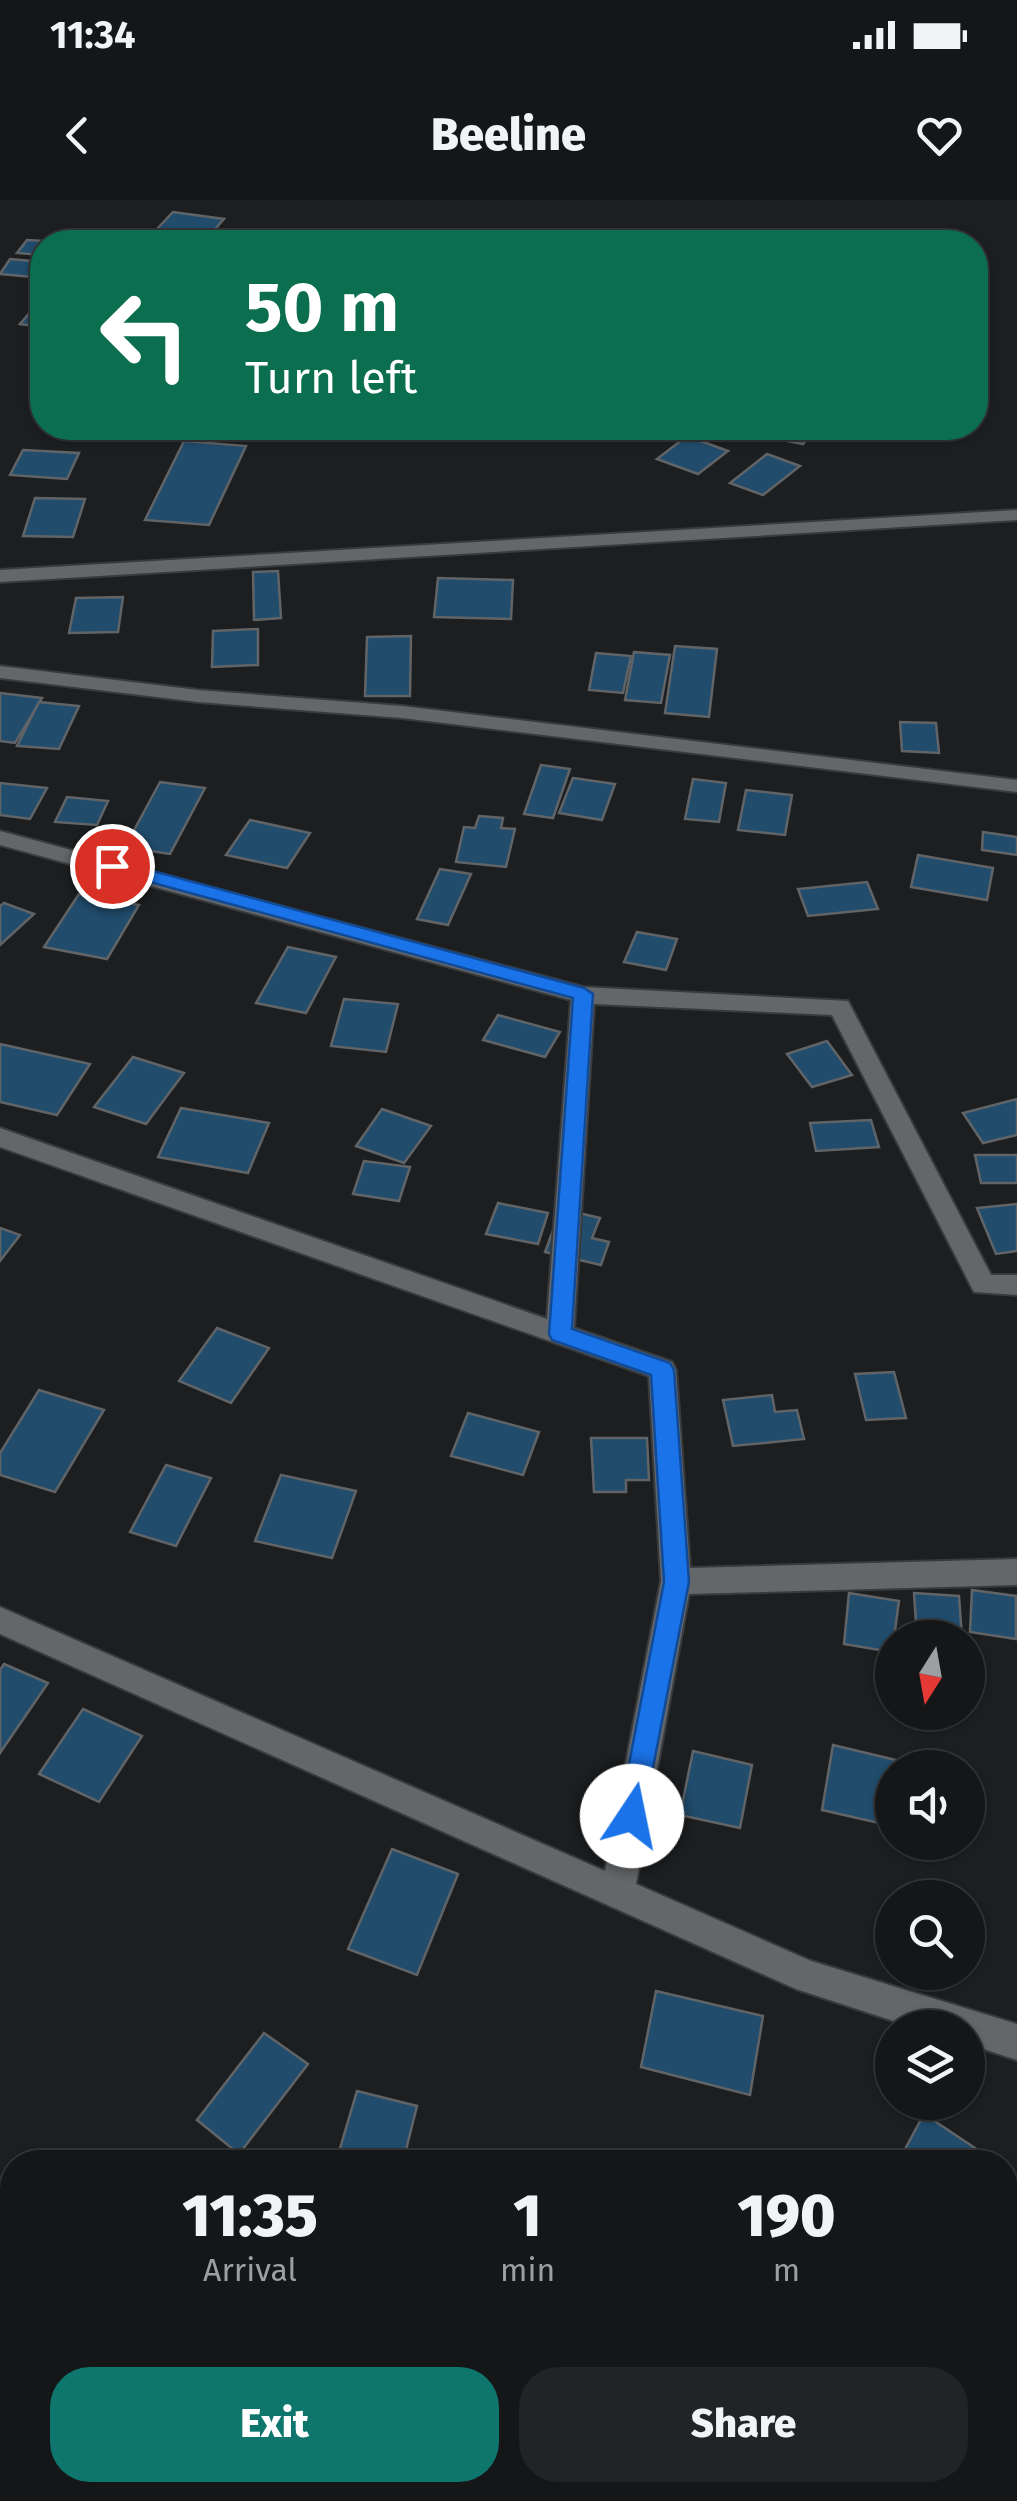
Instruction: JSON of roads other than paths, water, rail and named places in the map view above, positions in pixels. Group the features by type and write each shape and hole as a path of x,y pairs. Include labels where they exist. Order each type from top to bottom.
{"street":[{"path":"0,576 1016,516"},
{"path":"0,672 198,696 402,712 1017,786"},
{"path":"0,838 584,994 840,1007 983,1284 1017,1285"},
{"path":"560,1334 584,994"},
{"path":"0,1136 662,1370 676,1582 618,1894"},
{"path":"676,1582 1017,1572"},
{"path":"0,1620 808,1977 1017,2042"}]}
